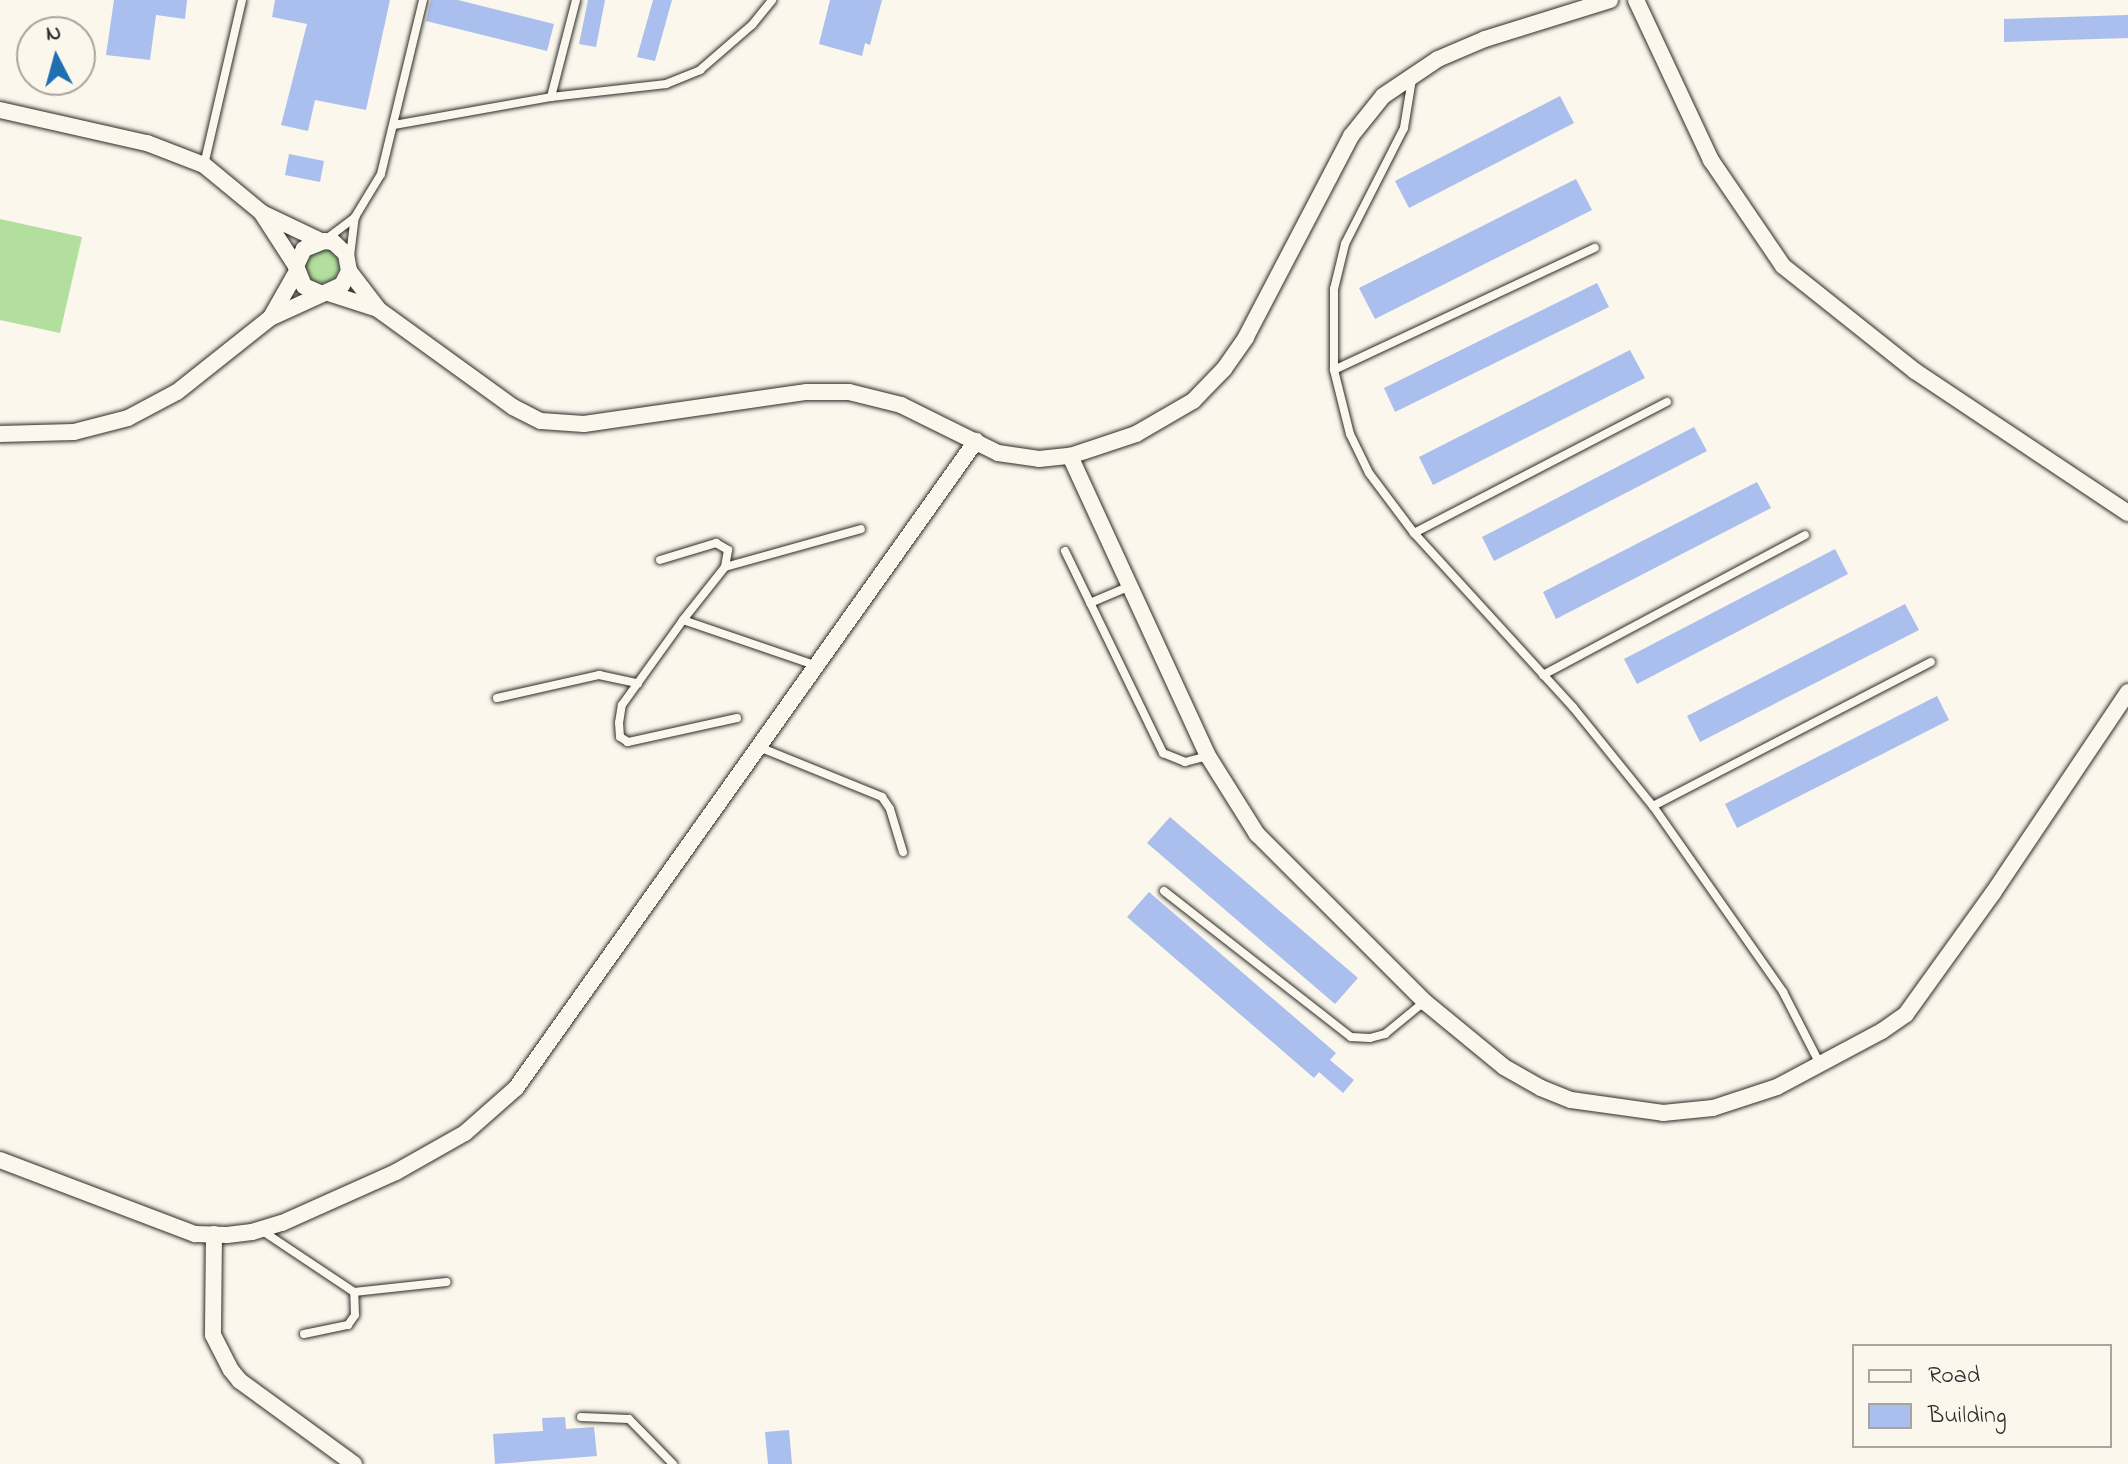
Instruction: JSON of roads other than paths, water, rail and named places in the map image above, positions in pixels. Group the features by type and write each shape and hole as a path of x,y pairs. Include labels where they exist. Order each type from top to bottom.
{"street":[{"path":"261,212 304,286 379,310 513,407 550,423 584,424 744,400 838,391 901,405 1017,458 1070,456 1136,434 1193,401 1224,369 1246,337 1351,136 1383,96 1412,74 1485,39 1610,0"},
{"path":"1636,0 1711,160 1783,266 1915,371 2128,513"},
{"path":"0,110 147,143 204,165 261,212 340,247 349,267 379,310"},
{"path":"270,318 304,249 323,241"},
{"path":"0,434 74,432 128,418 177,392 270,318 342,285 349,267"},
{"path":"0,1160 195,1234 261,1230 396,1172 435,1152 492,1113 516,1088 976,441"},
{"path":"1070,456 1208,756 1257,834 1425,1002 1504,1067 1541,1088 1571,1100 1615,1109 1663,1113 1713,1108 1777,1087 1821,1065 1906,1014 2002,880 2128,692"},
{"path":"214,1234 213,1335 231,1370 240,1381 354,1464"}],"lane":[{"path":"204,165 242,0"},
{"path":"323,241 355,217 381,174 423,0"},
{"path":"551,97 576,0"},
{"path":"394,125 551,97 666,84 700,70 752,25 772,0"},
{"path":"1412,74 1404,128 1345,244 1334,289 1334,370 1350,434 1365,464 1414,533 1543,675 1653,806 1783,992 1821,1065"},
{"path":"349,267 355,217"},
{"path":"1334,370 1595,248"},
{"path":"1414,533 1667,402"},
{"path":"725,567 861,529"},
{"path":"1543,675 1805,535"},
{"path":"660,560 722,544 728,550 725,567 683,620 619,711 623,741 737,718"},
{"path":"1065,551 1163,753 1185,762 1208,756"},
{"path":"1090,603 1130,585"},
{"path":"683,620 817,666"},
{"path":"1653,806 1931,662"},
{"path":"497,698 599,675 638,683"},
{"path":"759,747 882,797 890,809 903,852"},
{"path":"1164,891 1351,1037 1370,1038 1385,1034 1425,1002"},
{"path":"261,1230 354,1292 446,1282"},
{"path":"304,1334 348,1325 355,1315 354,1292"},
{"path":"581,1417 629,1419 673,1464"}]}
